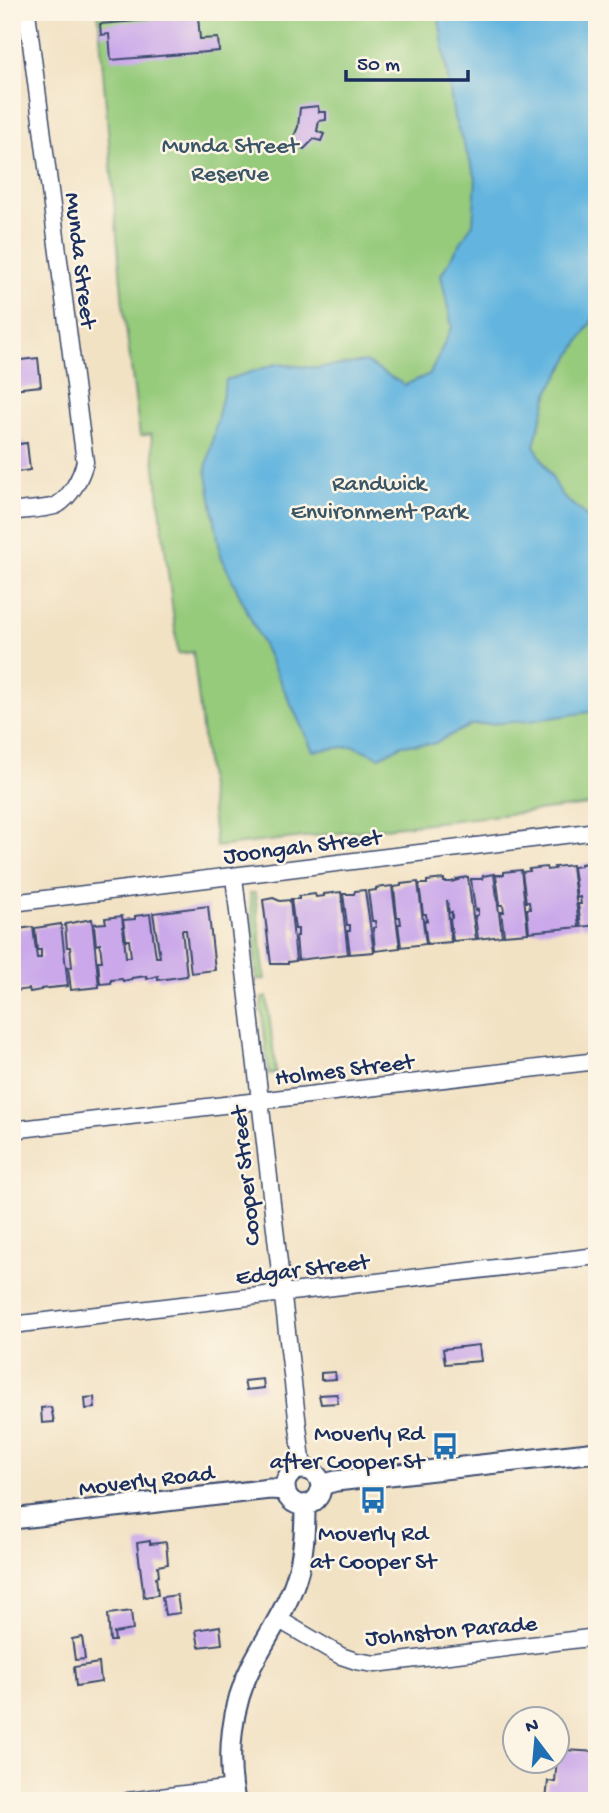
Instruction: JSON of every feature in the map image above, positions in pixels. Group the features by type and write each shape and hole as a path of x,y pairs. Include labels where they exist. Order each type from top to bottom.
{"street":[{"name":"Munda Street","path":"12,512 57,505 72,490 85,462 27,12"},
{"name":"Joongah Street","path":"12,903 597,831"},
{"name":"Cooper Street","path":"234,877 303,1469"},
{"name":"Holmes Street","path":"12,1130 597,1061"},
{"name":"Edgar Street","path":"12,1325 597,1256"},
{"path":"321,1485 336,1481 597,1452"},
{"path":"303,1469 317,1475 321,1485 316,1501 306,1505 290,1500 285,1489 290,1475 303,1469"},
{"name":"Moverly Road","path":"12,1519 285,1489"},
{"path":"128,1801 234,1794 232,1741 237,1704 252,1666 292,1592 306,1532 306,1505"},
{"name":"Johnston Parade","path":"278,1619 341,1656 375,1664 597,1637"}],"green space":[{"name":"Randwick Environment Park","path":"98,12 597,12 597,804 216,847 193,652 178,654 151,434 140,436 123,305"},
{"path":"250,893 255,893 265,979 257,980"},
{"path":"267,997 276,1073 269,1074 261,1007 262,998"}],"water":[{"path":"438,12 597,12 597,313 549,391 534,445 563,497 597,527 597,711 529,721 471,725 433,744 402,745 380,757 353,746 313,751 221,556 206,469 226,380 276,364 318,368 365,362 405,385 430,374 452,327 441,275 473,223 476,178 454,118"}],"building":[{"path":"198,16 200,39 218,38 219,51 111,60 109,34 101,35 100,24"},
{"path":"318,106 319,112 326,112 326,120 319,121 317,131 324,134 321,141 314,139 304,149 291,143 298,127 300,108"},
{"path":"38,358 41,386 12,389 12,361"},
{"path":"27,443 30,470 12,473 12,445"},
{"path":"597,862 597,925 581,927 578,904 581,904 580,897 577,898 573,867"},
{"path":"572,865 579,927 529,932 527,909 530,909 529,902 526,902 522,872"},
{"path":"521,870 528,933 504,935 501,912 504,912 503,905 500,905 496,875"},
{"path":"494,874 502,936 478,939 475,916 478,915 478,909 475,910 471,879 482,879 483,876"},
{"path":"468,877 476,939 453,941 450,919 452,912 449,913 447,900 451,942 427,944 424,921 427,921 426,914 423,914 419,884 444,879 444,882 451,882"},
{"path":"418,882 426,944 401,947 398,924 401,924 400,917 397,917 394,887"},
{"path":"392,886 400,948 375,951 373,928 376,927 375,921 372,921 368,891"},
{"path":"365,890 374,952 350,954 347,931 350,931 350,925 347,925 343,894"},
{"path":"341,892 348,954 298,960 298,929 295,929 291,899"},
{"path":"273,898 280,901 290,900 296,961 288,964 271,964 263,900"},
{"path":"208,906 215,970 191,973 186,930 182,930 187,976 158,980 158,976 147,979 147,976 100,984 98,961 102,961 100,944 96,945 94,924 106,923 105,918 122,916 126,957 131,957 123,920 150,914 156,957 160,957 153,913"},
{"path":"92,919 99,987 71,990 68,967 72,967 65,924"},
{"path":"61,924 68,986 12,993 12,933 18,932 18,929 33,927 37,958 41,958 41,950 37,950 35,928"},
{"path":"479,1345 481,1361 445,1364 443,1349"},
{"path":"335,1372 336,1379 321,1380 321,1373"},
{"path":"263,1379 264,1388 246,1390 244,1381"},
{"path":"337,1394 338,1403 321,1404 319,1395"},
{"path":"94,1397 95,1408 86,1409 85,1398"},
{"path":"51,1407 54,1422 42,1423 41,1408"},
{"path":"150,1541 150,1544 166,1542 168,1564 158,1566 158,1595 144,1597 137,1543"},
{"path":"177,1595 180,1613 165,1615 162,1597"},
{"path":"131,1611 133,1630 114,1633 115,1641 110,1641 108,1614"},
{"path":"220,1626 222,1644 199,1647 196,1630"},
{"path":"82,1637 85,1659 75,1660 72,1639"},
{"path":"99,1663 101,1682 76,1686 74,1667"},
{"path":"570,1750 597,1752 597,1801 546,1801 548,1781 555,1782 556,1774 570,1774"}],"place":[{"name":"Moverly Rd after Cooper St","path":"445,1446"},
{"name":"Moverly Rd at Cooper St","path":"373,1500"}],"park label":[{"name":"Munda Street Reserve","path":"230,158"}]}
